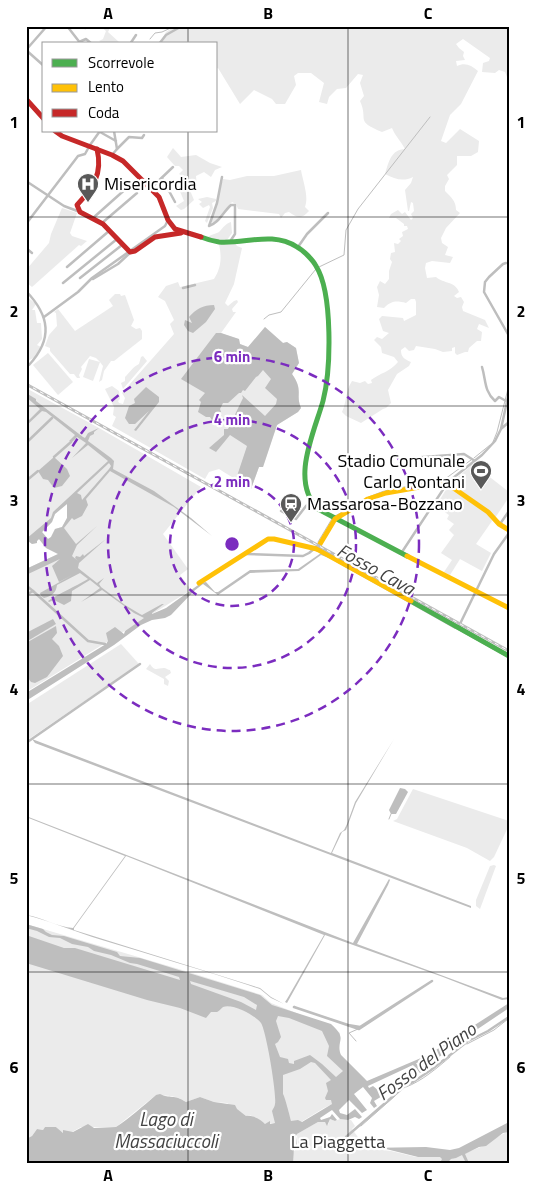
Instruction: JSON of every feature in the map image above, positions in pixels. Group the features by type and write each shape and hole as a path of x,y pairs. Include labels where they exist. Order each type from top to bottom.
{"main road":[{"path":"26,99 42,116"},
{"path":"59,132 112,155 123,162 159,197 174,232"},
{"path":"97,149 99,153 93,186 76,206 80,212 102,223 130,251 155,237 174,232 219,242 266,238 281,240 298,247 309,256 317,267 322,280 328,313 329,350 324,401 313,430 305,465 307,491 311,502 314,506 334,518 509,608"},
{"path":"317,548 334,518 378,495 448,482 452,487 488,512 509,532"},
{"path":"199,583 268,539 317,548 509,656"}],"street":[{"path":"42,64 26,50 47,26"},
{"path":"81,26 85,28 87,26"},
{"path":"161,42 166,35 182,26"},
{"path":"68,27 79,42"},
{"path":"131,42 136,35"},
{"path":"26,224 78,156 85,154 100,132 116,142"},
{"path":"114,132 117,150"},
{"path":"112,155 129,137 142,138 144,135"},
{"path":"151,188 173,167"},
{"path":"222,177 217,203 209,226 217,222 224,210 231,205 235,205 235,234 228,242"},
{"path":"162,178 175,202"},
{"path":"26,180 47,196 64,206 80,212"},
{"path":"93,218 129,186"},
{"path":"102,223 137,193"},
{"path":"298,247 307,234 328,213"},
{"path":"44,317 78,292 87,282 165,226 168,220"},
{"path":"67,267 110,230"},
{"path":"266,238 268,232"},
{"path":"64,283 117,239"},
{"path":"80,278 123,245"},
{"path":"26,248 32,253"},
{"path":"506,263 485,282 484,292 509,336"},
{"path":"183,288 195,285"},
{"path":"26,291 36,302 44,317 46,332 45,341 37,356 29,364"},
{"path":"482,367 485,388 495,401 499,397 505,401"},
{"path":"501,429 505,401 509,392"},
{"path":"402,552 448,482 490,447 504,424 509,422"},
{"path":"410,458 464,454 474,459"},
{"path":"281,511 296,519 311,502"},
{"path":"500,524 509,511"},
{"path":"458,628 494,554 509,532"},
{"path":"346,1137 406,1084 413,1082 431,1070 468,1041 509,1017"}],"green space":[{"path":"100,26 111,26 108,32 119,42 99,41 103,39 106,31"},
{"path":"175,26 509,26 509,77 507,77 505,72 499,70 495,73 482,72 483,63 489,61 490,58 463,39 456,44 464,52 465,60 456,61 457,66 468,65 478,71 461,104 450,115 441,141 446,143 460,129 479,141 478,152 471,156 457,156 457,165 447,175 449,179 445,186 445,191 453,199 456,210 460,213 446,228 441,238 442,243 448,247 445,255 453,257 450,263 432,261 426,263 425,268 427,278 436,277 457,288 459,292 454,296 457,298 461,297 464,302 463,311 485,320 489,328 479,324 477,329 482,332 481,341 477,341 469,348 468,352 457,355 455,347 452,348 452,351 443,352 416,346 414,350 409,351 405,347 401,350 402,356 411,362 409,366 397,374 388,390 391,403 361,423 346,416 342,412 352,381 372,383 371,380 392,368 398,362 394,357 382,353 381,347 374,340 377,337 382,339 389,333 383,331 379,319 382,316 403,318 404,321 416,315 415,299 411,299 406,303 392,302 384,308 377,307 379,295 377,287 380,281 385,284 389,279 392,262 390,259 391,253 395,252 394,243 398,244 401,241 399,239 403,236 402,232 408,229 407,226 404,226 396,218 389,218 391,214 398,210 402,214 405,212 411,220 413,218 411,214 414,211 413,203 411,202 408,211 405,190 413,177 399,179 385,174 389,161 394,154 405,149 392,128 382,132 365,122 360,101 364,96 360,83 363,75 358,74 346,88 337,89 329,97 327,104 319,102 324,83 311,73 298,73 294,76 296,85 285,104 276,104 272,99 254,90 240,104 218,68 218,42 160,42 166,32"},
{"path":"173,148 181,157 196,155 222,167 215,170 211,177 204,172 196,176 197,187 190,186 189,188 194,200 181,210 176,206 184,201 179,189 186,185 184,177 179,174 183,170 179,166 175,166 167,157"},
{"path":"301,170 306,194 305,207 309,211 304,215 297,216 289,212 285,213 281,218 279,214 238,209 236,204 232,202 216,221 211,222 223,179 230,180 247,176 274,176"},
{"path":"207,197 216,199 216,201 212,203 213,208 207,223 205,221 210,207 209,205 203,208 199,204 202,202 198,199"},
{"path":"62,208 77,213 70,233 72,236 87,241 81,246 79,245 32,287 26,282 26,270 49,243"},
{"path":"231,222 232,233 227,240 215,240 208,237 219,232"},
{"path":"235,243 242,248 234,284 225,303 228,306 234,301 237,300 238,302 232,309 233,312 236,312 221,333 239,339 240,344 248,347 265,327 283,343 287,342 296,348 299,363 292,374 298,385 301,408 298,412 277,425 263,467 259,467 251,489 219,469 209,472 205,479 112,426 116,417 113,415 114,407 105,389 112,386 119,391 120,399 118,401 123,404 125,398 122,393 174,334 170,324 174,320 165,301 158,297 166,286 178,282 180,287 214,279 220,263 219,244"},
{"path":"115,294 125,295 134,320 131,326 136,329 140,328 142,339 114,361 111,361 104,371 102,380 99,382 103,366 90,356 81,367 80,378 70,374 50,351 50,348 45,346 49,335 57,326 56,313 54,312 58,309 75,331 113,306 109,300"},
{"path":"26,296 36,304 32,310 35,310 37,323 41,323 42,339 37,345 41,347 35,357 26,362"},
{"path":"48,353 73,382 58,395 33,365"},
{"path":"143,356 147,361 123,389 121,383 125,381 125,377 133,368 139,364"},
{"path":"89,359 100,362 93,381 83,377"},
{"path":"26,388 201,487 163,534 188,569 180,575 191,590 26,692 26,569 58,554 46,548 39,539 37,543 32,544 26,541","holes":["67,504 67,518 62,527 55,529 48,539 42,532 52,522 55,514"]},
{"name":"Stadio Comunale Carlo Rontani","path":"473,464 509,492 509,497 495,518 452,485 452,482"},
{"path":"447,488 451,488 487,513 492,521 476,544 491,553 482,571 460,559 450,575 444,572 452,560 441,553 454,535 449,530 454,524 447,519 449,515 436,506"},
{"path":"121,644 139,664 26,741 26,705"},
{"path":"150,664 155,669 164,668 170,670 171,673 165,677 169,681 168,686 164,684 164,679 146,669"},
{"path":"413,789 509,821 509,825 494,857 490,861 467,848 393,821 397,819"},
{"path":"490,866 496,866 480,909 476,906 476,900"},
{"path":"26,924 262,995 271,1003 332,1027 340,1033 339,1053 365,1079 337,1102 301,1122 291,1121 265,1124 250,1115 246,1116 227,1103 214,1102 200,1097 186,1102 175,1097 156,1095 116,1127 81,1127 72,1132 63,1133 56,1127 45,1127 43,1130 37,1129 32,1136 26,1139"},
{"name":"La Piaggetta","path":"330,1119 335,1121 340,1119 351,1120 355,1126 352,1129 366,1148 416,1157 451,1159 488,1144 491,1140 509,1131 509,1163 293,1163 293,1153 298,1145 297,1134 318,1122 325,1122 328,1125"}],"water":[{"path":"214,305 215,309 206,322 193,333 188,331 184,325 185,320 192,323 189,317 194,312 200,308"},
{"path":"265,327 283,343 287,342 296,348 299,363 292,374 298,385 301,408 298,412 277,425 263,467 259,467 251,489 236,479 247,446 230,435 216,452 209,448 224,435 224,429 228,429 243,398 242,395 265,416 276,404 277,399 265,388 271,379 263,370 245,391 243,390 228,403 223,403 220,409 221,412 213,422 210,417 206,417 198,412 201,402 199,400 205,393 181,379 216,333 239,339 240,344 248,347"},
{"path":"146,387 159,397 159,402 136,431 134,430 149,411 135,424 129,424 125,418 129,406 135,403 134,399"},
{"path":"26,393 36,399 36,401 85,438 88,433 99,428 90,436 88,441 114,461 113,469 154,491 212,536 174,507 110,471 86,499 88,505 82,516 74,520 72,518 64,528 76,544 97,526 77,545 72,556 78,561 75,558 76,556 80,557 83,554 84,556 106,539 79,563 78,568 97,583 104,578 99,584 101,587 140,614 142,615 162,604 164,604 152,614 166,608 201,583 206,582 215,592 218,592 250,570 298,569 321,553 456,628 321,555 299,571 250,573 218,595 203,584 171,615 141,625 114,645 26,701 26,693 106,644 108,641 106,633 115,627 124,634 125,631 144,618 102,590 81,602 100,588 90,580 72,591 71,601 64,605 54,600 49,602 88,579 80,573 57,585 55,592 51,595 44,598 41,596 40,593 72,575 59,582 52,566 60,559 26,575 26,569 58,554 46,548 39,539 37,543 32,544 26,541 26,539 51,518 53,512 108,461 88,445 72,458 86,443 77,437 72,442 69,441 75,435 46,412 42,411 26,426 26,423 40,409 26,397","holes":["109,463 111,466 109,469 82,500 81,495 77,493","67,504 67,518 62,527 55,529 48,539 42,532 52,522 55,514"]},
{"path":"54,457 67,469 70,476 62,486 54,488 48,480 43,479 38,471"},
{"path":"53,619 56,624 26,642 26,633"},
{"path":"56,626 57,633 52,639 59,646 63,656 47,677 35,683 31,682 28,678 26,679 26,643"},
{"path":"32,739 331,853 340,833 347,824 355,802 394,739 356,803 346,830 342,832 332,853 471,906 471,908 35,743"},
{"path":"400,788 408,792 396,814 391,814 389,810"},
{"path":"26,816 353,943 389,879 388,885 357,944 503,998 509,997 509,999 502,1000 325,935 287,1003 285,1002 324,935 126,856 74,930 209,972 102,940 56,924 73,928 125,856"},
{"name":"Lago di Massaciuccoli","path":"26,924 43,929 52,935 64,936 117,952 120,956 140,958 260,995 272,1005 331,1024 339,1033 341,1055 367,1081 428,1055 509,1003 509,1008 442,1053 438,1058 416,1063 422,1072 420,1073 413,1065 368,1086 369,1088 373,1086 384,1095 374,1101 377,1106 374,1108 370,1103 372,1098 363,1087 354,1094 367,1110 362,1113 349,1100 339,1110 340,1113 347,1115 355,1109 362,1117 359,1119 355,1117 348,1120 340,1119 332,1110 320,1118 321,1120 330,1117 332,1114 337,1120 330,1119 327,1126 325,1122 318,1122 297,1134 297,1148 294,1148 293,1163 26,1163 26,1139 32,1136 37,1129 43,1130 45,1127 56,1127 63,1133 63,1130 73,1132 88,1124 94,1128 116,1127 156,1095 175,1097 186,1102 200,1097 214,1102 235,1105 246,1116 261,1120 265,1124 270,1121 270,1124 275,1123 272,1111 275,1105 275,1098 266,1037 261,1023 254,1017 238,1008 227,1006 217,1012 211,1012 206,1018 180,1008 147,1000 26,963 26,935 64,948 75,948 180,980 179,977 130,963 111,955 94,951 88,947 72,944 60,938 49,937 26,928","holes":["190,981 244,997 257,1005 256,1010 241,1002 191,984","278,1016 289,1018 322,1031 329,1046 327,1056 343,1071 336,1077 310,1055 294,1061 294,1064 289,1063 288,1059 280,1057 275,1044 281,1037 276,1021","311,1062 315,1063 331,1080 326,1083 328,1091 325,1098 326,1100 331,1100 332,1104 302,1122 298,1120 291,1121 283,1094 283,1075 300,1069"]},
{"path":"214,974 260,988 284,1004 271,998 260,989"},
{"path":"509,1122 509,1132 503,1133 486,1146 479,1147 465,1154 469,1163 466,1163 462,1155 451,1159 447,1163 440,1163 442,1159 440,1157 418,1157 386,1149 367,1148 426,1147 450,1150 459,1148"}],"waterway":[{"path":"150,39 155,33 175,26"},
{"path":"319,267 344,255 346,230 358,209 430,117"},
{"path":"264,319 269,315 281,312 316,269"},
{"name":"Fosso Cava","path":"493,442 509,385"},
{"path":"26,443 52,418"},
{"path":"54,457 71,442"},
{"name":"Fosso Cava","path":"474,458 490,445"},
{"name":"Fosso Cava","path":"366,498 384,491 445,479 471,460"},
{"path":"26,481 38,471"},
{"name":"Fosso Cava","path":"318,542 333,517 352,507"},
{"path":"247,554 303,556 314,549"},
{"path":"28,587 33,591"},
{"path":"26,595 33,591 88,641 105,644"},
{"name":"Fosso Cava","path":"455,628 509,658"},
{"path":"26,743 140,664"},
{"path":"389,819 391,814"},
{"path":"432,981 359,1029 294,1007 348,1025 360,1027 432,981"},
{"name":"Fosso del Piano","path":"467,1044 494,1030 508,1019"},
{"path":"356,1041 349,1033 358,1029"},
{"name":"Fosso del Piano","path":"406,1087 424,1078 450,1057"},
{"name":"Fosso del Piano","path":"361,1126 395,1096"}],"railway":[{"path":"26,384 509,651"}],"traffic: fast":[{"path":"201,237 219,242 259,239 288,242 308,255 315,264 322,278 328,312 329,352 326,387 310,442 305,471 306,485 310,498 318,509 407,556"},
{"path":"411,601 509,656"}],"traffic: slow":[{"path":"317,549 335,519 368,499 386,493 448,482 509,530"},
{"path":"199,583 268,539 274,539 317,549 411,601"},
{"path":"407,556 509,608"}],"traffic: jam":[{"path":"26,99 42,117"},
{"path":"56,132 123,161 159,197 168,220 175,229 201,237"},
{"path":"97,149 99,158 98,173 88,193 77,205 80,212 103,224 130,252 135,251 155,237 181,233"}],"place":[{"name":"Misericordia","path":"88,203"},
{"name":"Stadio Comunale Carlo Rontani","path":"481,490"},
{"name":"Massarosa-Bozzano","path":"291,523"}]}
